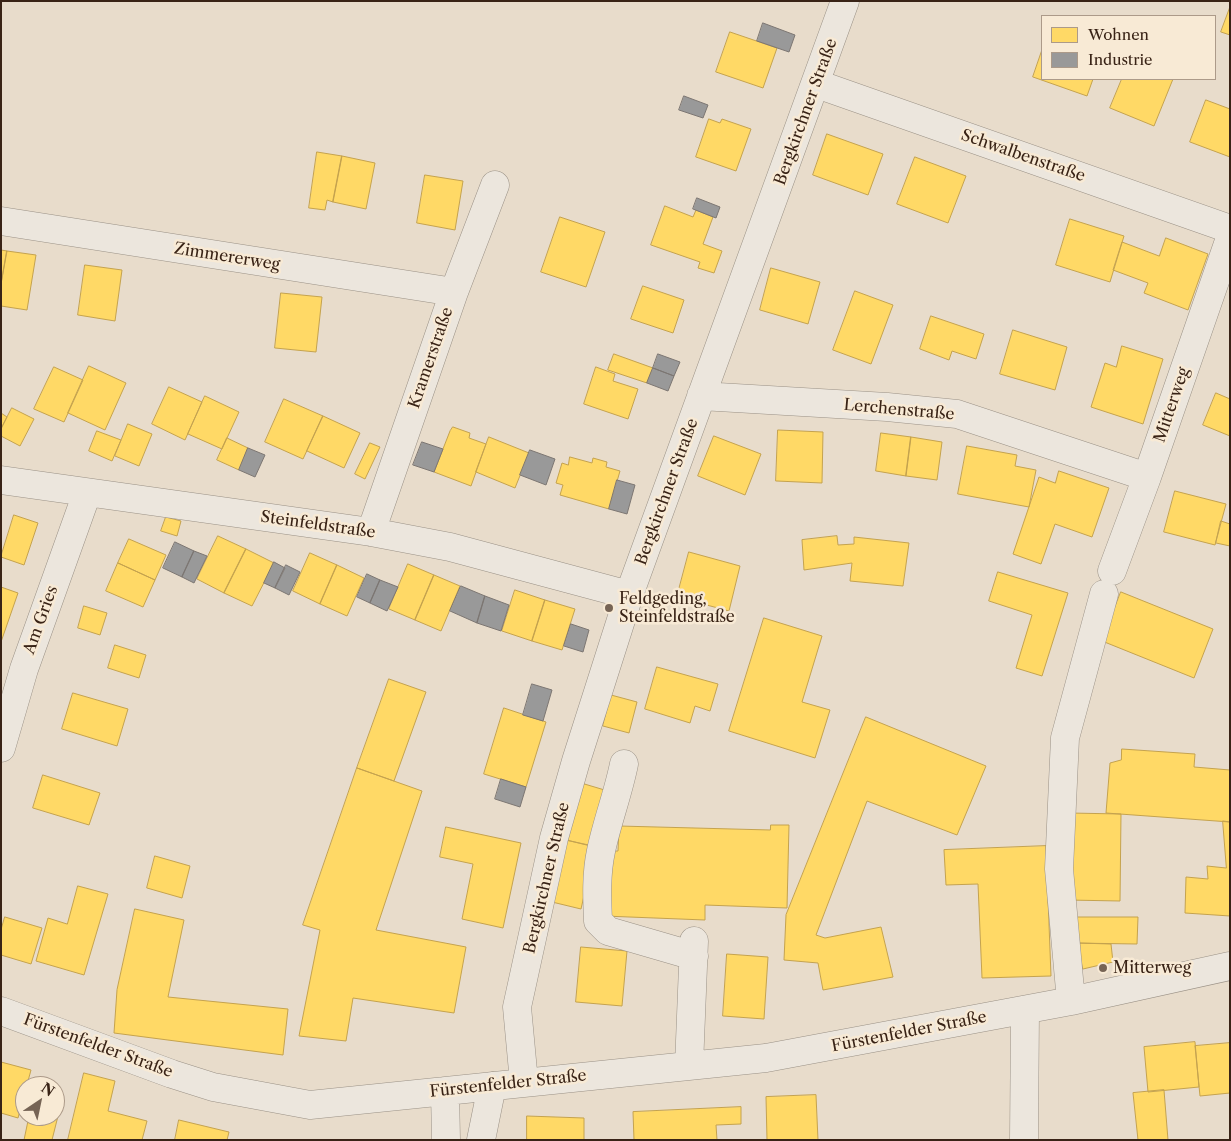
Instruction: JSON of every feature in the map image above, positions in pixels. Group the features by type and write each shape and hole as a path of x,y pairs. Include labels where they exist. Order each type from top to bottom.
{"street":[{"name":"Bergkirchner Straße","path":"524,1082 517,1007 554,838 629,596 817,84 845,1"},
{"name":"Schwalbenstraße","path":"817,84 1230,229"},
{"name":"Kramerstraße","path":"371,532 454,292 496,185"},
{"name":"Zimmererweg","path":"1,221 454,292"},
{"name":"Mitterweg","path":"1071,1000 1059,869 1065,738 1108,582 1147,477 1230,238"},
{"name":"Lerchenstraße","path":"701,396 887,407 957,414 1147,477"},
{"name":"Steinfeldstraße","path":"1,480 371,532 450,547 629,596"},
{"name":"Am Gries","path":"1,748 24,669 87,493"},
{"path":"624,764 617,797 601,851 596,892 598,921 608,931 694,948 689,1066"},
{"name":"Fürstenfelder Straße","path":"1,1011 172,1074 213,1087 310,1105 766,1058 1024,1010 1230,966"},
{"path":"1024,1010 1024,1140"},
{"path":"481,1140 492,1086"},
{"path":"445,1091 446,1140"}],"building: Wohnen":[{"path":"1230,7 1230,35 1221,32"},
{"path":"730,32 777,48 763,88 716,72"},
{"path":"1041,53 1041,80 1033,77"},
{"path":"1042,80 1093,80 1087,96"},
{"path":"1122,80 1173,80 1154,126 1110,108"},
{"path":"1206,100 1230,109 1230,157 1190,142"},
{"path":"709,119 720,123 722,119 751,129 736,171 696,157"},
{"path":"827,134 883,154 868,195 813,175"},
{"path":"317,152 342,156 333,202 327,200 325,210 309,208"},
{"path":"342,156 375,163 366,209 333,202"},
{"path":"915,157 966,176 948,223 897,204"},
{"path":"425,175 463,181 455,230 417,223"},
{"path":"665,206 693,217 696,210 713,217 703,244 722,251 714,273 698,268 700,262 651,245"},
{"path":"560,217 605,232 586,287 541,272"},
{"path":"1070,219 1124,236 1110,282 1056,265"},
{"path":"1166,238 1208,254 1188,310 1144,293 1148,283 1113,270 1122,242 1159,256"},
{"path":"1,250 7,251 1,284"},
{"path":"7,251 36,255 27,310 1,306 1,284"},
{"path":"85,265 122,270 115,321 78,315"},
{"path":"771,268 820,282 808,324 760,310"},
{"path":"643,286 684,300 673,333 631,319"},
{"path":"855,291 893,305 871,364 833,350"},
{"path":"281,293 322,297 316,352 275,348"},
{"path":"931,316 984,334 976,359 952,351 949,360 920,349"},
{"path":"1013,330 1067,347 1055,390 1000,374"},
{"path":"1122,346 1163,359 1143,424 1091,407 1105,363 1116,367"},
{"path":"614,354 653,368 647,383 608,370"},
{"path":"89,366 126,383 105,430 68,413"},
{"path":"54,367 83,380 64,422 34,409"},
{"path":"596,367 615,374 613,381 638,389 628,419 584,404"},
{"path":"169,387 202,402 185,440 152,424"},
{"path":"1216,393 1230,399 1230,436 1203,425"},
{"path":"205,396 239,412 222,449 188,434"},
{"path":"284,399 323,416 303,459 265,442"},
{"path":"12,408 34,419 20,446 1,436 1,429"},
{"path":"1,413 7,417 1,429"},
{"path":"323,416 360,433 344,468 307,451"},
{"path":"128,424 152,434 139,466 115,456"},
{"path":"453,427 470,433 469,438 486,444 471,486 434,472"},
{"path":"778,430 823,432 822,483 776,481"},
{"path":"97,431 121,440 112,461 89,451"},
{"path":"881,433 911,437 906,476 876,471"},
{"path":"714,436 761,454 745,495 698,476"},
{"path":"489,437 529,453 515,488 476,472"},
{"path":"911,437 942,442 937,480 906,476"},
{"path":"227,438 248,448 239,470 217,460"},
{"path":"370,443 380,447 365,479 355,474"},
{"path":"967,446 1017,455 1015,466 1036,470 1029,507 958,494"},
{"path":"570,457 592,463 593,458 607,462 606,467 620,471 609,509 560,495 563,485 556,483 562,463 568,465"},
{"path":"1059,471 1109,488 1092,537 1055,524 1041,564 1013,554 1039,477 1055,483"},
{"path":"1175,491 1226,504 1215,545 1164,532"},
{"path":"14,515 38,523 24,565 1,557"},
{"path":"166,517 181,521 177,536 161,531"},
{"path":"1221,521 1230,524 1230,546 1216,543"},
{"path":"218,536 246,549 224,593 197,579"},
{"path":"837,536 838,545 854,544 854,537 909,543 903,586 850,581 852,563 804,570 802,540"},
{"path":"129,539 166,555 155,580 118,563"},
{"path":"246,549 274,563 252,606 224,593"},
{"path":"689,552 740,566 729,611 677,597"},
{"path":"310,553 337,565 320,604 293,591"},
{"path":"118,563 155,580 143,607 106,591"},
{"path":"408,564 434,575 415,620 389,609"},
{"path":"337,565 364,578 347,616 320,604"},
{"path":"998,572 1068,593 1042,676 1016,668 1032,615 989,601"},
{"path":"434,575 460,586 441,631 415,620"},
{"path":"1,587 18,593 1,642"},
{"path":"515,590 545,600 532,641 502,631"},
{"path":"1121,592 1213,629 1194,678 1102,641"},
{"path":"545,600 575,609 562,650 532,641"},
{"path":"84,606 107,613 100,635 78,628"},
{"path":"764,618 822,636 802,702 830,710 815,758 729,731"},
{"path":"115,645 146,655 139,678 108,668"},
{"path":"657,667 718,684 710,711 695,706 690,723 645,709"},
{"path":"389,679 426,692 394,781 357,768"},
{"path":"73,693 128,709 117,746 62,729"},
{"path":"611,695 637,702 629,733 603,726"},
{"path":"504,708 546,722 526,787 484,774"},
{"path":"866,717 986,766 957,835 867,801 816,935 825,938 881,927 893,977 823,990 818,963 784,960 786,915"},
{"path":"1122,749 1195,754 1194,767 1230,770 1230,822 1106,813 1110,763 1121,760"},
{"path":"357,768 422,791 376,930 466,947 454,1013 353,998 346,1041 299,1036 320,930 303,925"},
{"path":"43,775 100,793 89,825 33,808"},
{"path":"581,783 608,791 593,846 566,840"},
{"path":"1069,813 1121,814 1120,901 1067,900"},
{"path":"1223,821 1230,822 1230,916 1185,913 1186,877 1208,879 1207,866 1226,868"},
{"path":"771,825 789,825 787,908 705,905 705,920 604,916 606,851 618,851 619,826 770,830"},
{"path":"446,827 521,843 503,928 462,919 473,864 440,857"},
{"path":"566,840 595,847 581,909 552,902"},
{"path":"1046,846 1051,976 982,978 978,884 946,885 944,850"},
{"path":"155,856 190,866 182,898 147,888"},
{"path":"78,886 108,894 84,975 36,961 48,918 67,924"},
{"path":"135,909 184,920 168,997 288,1009 283,1055 114,1033 117,990"},
{"path":"5,917 42,928 31,964 1,955 1,930"},
{"path":"1071,917 1138,917 1137,944 1071,943"},
{"path":"1078,943 1111,944 1113,962 1083,969"},
{"path":"581,947 627,951 622,1006 576,1002"},
{"path":"727,954 768,957 764,1019 723,1016"},
{"path":"1195,1042 1199,1087 1148,1092 1144,1047"},
{"path":"1230,1043 1230,1093 1200,1096 1195,1046"},
{"path":"1,1062 31,1070 29,1076 15,1076 15,1117 1,1113"},
{"path":"84,1073 115,1081 108,1111 147,1121 142,1140 68,1140"},
{"path":"1164,1090 1168,1140 1138,1140 1133,1093"},
{"path":"816,1095 818,1140 767,1140 766,1097"},
{"path":"741,1107 741,1124 716,1125 717,1140 634,1140 633,1112"},
{"path":"527,1116 584,1118 584,1140 527,1140"},
{"path":"179,1120 229,1132 227,1140 175,1140"},
{"path":"27,1126 56,1126 52,1140 24,1140"}],"building: Industrie":[{"path":"763,23 795,35 789,52 757,41"},
{"path":"684,96 708,105 703,118 679,110"},
{"path":"697,198 720,207 716,218 693,209"},
{"path":"658,354 680,362 674,376 653,368"},
{"path":"653,368 674,376 668,391 647,383"},
{"path":"422,442 443,449 434,472 413,465"},
{"path":"248,448 265,455 255,477 239,470"},
{"path":"530,450 555,459 546,485 520,475"},
{"path":"617,480 635,485 627,514 609,509"},
{"path":"175,542 194,551 182,577 163,568"},
{"path":"194,551 207,556 194,583 182,577"},
{"path":"274,562 285,568 275,588 264,583"},
{"path":"286,565 300,572 289,595 275,588"},
{"path":"367,574 380,580 370,603 357,597"},
{"path":"380,580 398,587 387,611 370,603"},
{"path":"461,586 485,596 477,623 450,611"},
{"path":"485,596 509,605 501,631 477,623"},
{"path":"571,624 589,630 583,652 564,646"},
{"path":"532,684 552,690 543,721 523,715"},
{"path":"501,779 526,787 520,807 495,799"}],"place":[{"name":"Feldgeding, Steinfeldstraße","path":"609,608"},
{"name":"Mitterweg","path":"1103,968"}]}
